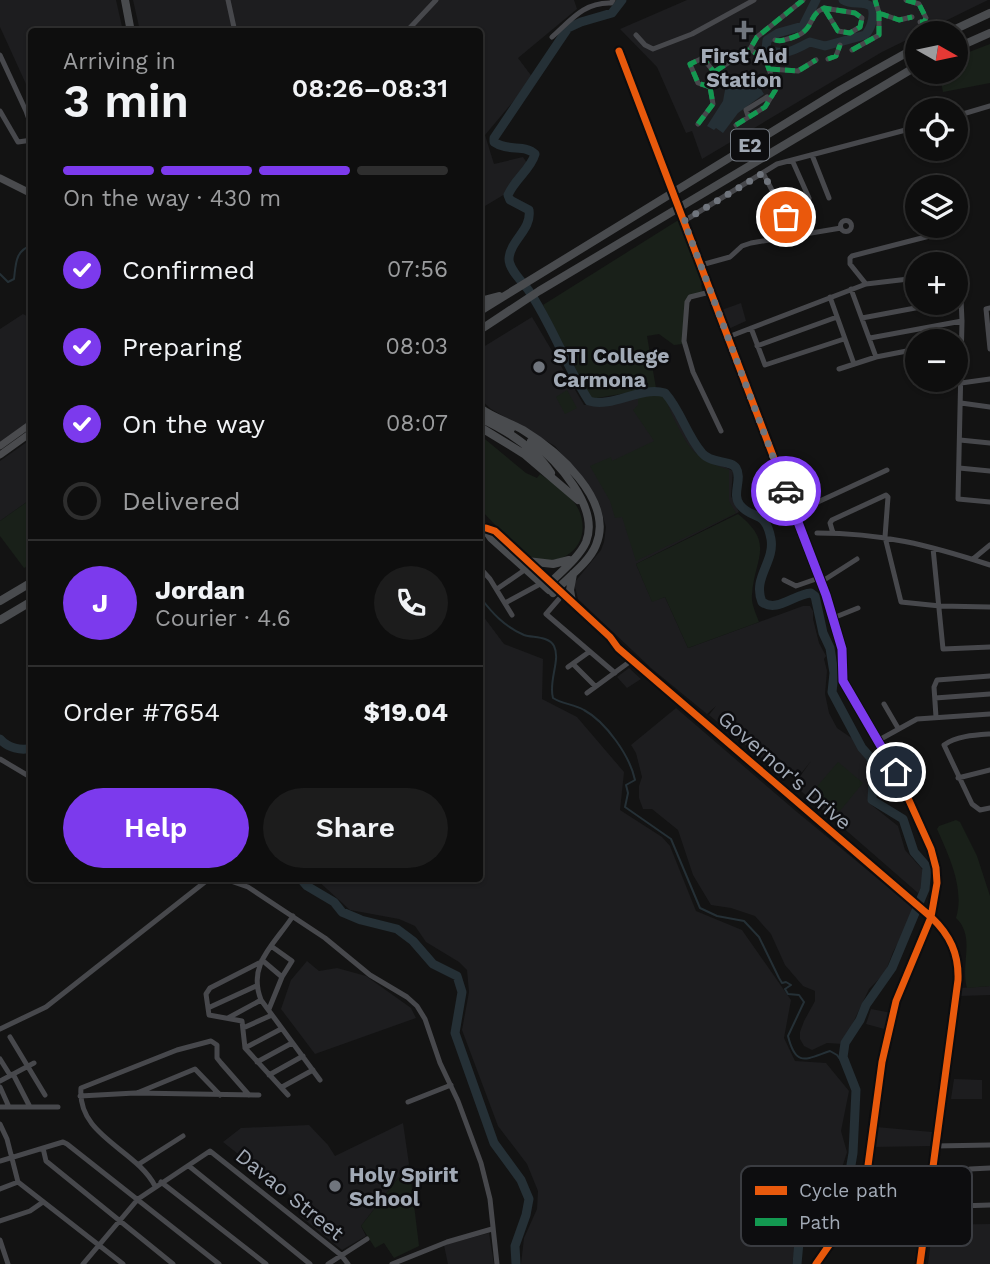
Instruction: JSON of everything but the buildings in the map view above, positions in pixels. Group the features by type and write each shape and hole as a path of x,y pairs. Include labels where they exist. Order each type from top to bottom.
{"highway":[{"path":"125,0 130,28"},
{"path":"968,23 990,13"},
{"path":"968,43 990,33"},
{"name":"E2","path":"483,309 829,97 905,54"},
{"name":"E2","path":"483,328 539,291 905,73"},
{"path":"483,300 508,294"},
{"path":"483,332 496,320"},
{"path":"483,412 523,430 563,460 592,497 598,514 599,532 594,549 574,571 551,589"},
{"path":"483,414 491,423 540,457 559,485"},
{"path":"491,423 519,433 546,453 568,477 582,503 588,523 587,538 551,589"},
{"path":"483,429 524,454 582,503"},
{"name":"Governor's Drive","path":"483,525 495,531 526,565 606,642 618,648"},
{"path":"526,565 557,564 575,556"},
{"path":"574,571 570,586 574,605"},
{"path":"0,601 28,584"},
{"name":"Governor's Drive","path":"551,589 574,605 610,637 618,648 929,915 950,940 958,967 933,1166"},
{"path":"0,620 28,603"},
{"name":"Governor's Drive","path":"920,1264 923,1246"}],"main road":[{"path":"0,178 28,192"},
{"path":"0,446 28,430"},
{"path":"0,455 28,430"}],"street":[{"path":"228,0 234,28"},
{"path":"410,28 436,0"},
{"path":"552,37 586,7 595,3 611,3 613,0"},
{"path":"636,35 653,49 692,34 754,0"},
{"path":"698,124 713,104 710,87 714,72 750,49 757,37 803,0"},
{"path":"852,50 879,35 879,13 875,0"},
{"path":"906,0 919,4 926,18 924,21"},
{"path":"775,40 779,42 803,34 809,29 814,15 824,8 857,14 862,18 860,27 850,33 838,31 824,8"},
{"path":"879,13 899,20 912,17"},
{"path":"828,59 836,56 841,45"},
{"path":"736,125 765,107 776,85 766,61 750,49"},
{"path":"619,51 669,180"},
{"path":"0,55 28,117"},
{"path":"710,87 698,83 690,64 703,58 714,72"},
{"path":"770,69 798,71 816,60"},
{"path":"968,112 990,106"},
{"path":"0,111 18,142 28,141"},
{"path":"868,1166 883,1062 896,1001 929,915 937,883 933,855 898,776 843,681 842,649 820,580 683,218 777,164 905,130"},
{"path":"811,155 829,198"},
{"path":"792,160 809,198"},
{"path":"763,173 786,217"},
{"path":"701,265 730,257 742,246 751,243 841,228"},
{"path":"866,284 850,264 852,256 922,238"},
{"path":"728,337 866,284 905,279"},
{"path":"851,289 876,357"},
{"path":"710,292 690,297 687,302 684,341 693,372 721,431"},
{"path":"830,297 854,363"},
{"path":"990,308 986,309 990,349"},
{"path":"862,318 905,310"},
{"path":"960,315 960,329"},
{"path":"757,346 837,317"},
{"path":"870,338 961,321"},
{"path":"751,328 762,364 768,365 845,339"},
{"path":"839,369 905,351"},
{"path":"968,382 990,379"},
{"path":"961,392 958,499 990,502"},
{"path":"961,403 990,407"},
{"path":"960,440 990,443"},
{"path":"959,468 990,471"},
{"path":"794,513 887,470"},
{"path":"833,533 830,523 832,520 886,495 885,537 901,602 990,607"},
{"path":"817,533 885,537 990,565"},
{"path":"973,559 990,545"},
{"path":"933,548 943,649 990,647"},
{"path":"784,580 794,587 820,580 857,559"},
{"path":"498,589 526,565"},
{"path":"483,572 498,589 512,615"},
{"path":"505,603 551,589 546,614 615,673"},
{"path":"833,618 858,608"},
{"path":"589,652 570,666 595,686"},
{"path":"587,693 632,660"},
{"path":"936,718 937,680 990,676"},
{"path":"935,698 990,694"},
{"path":"884,704 898,728"},
{"path":"879,740 912,720 990,714"},
{"path":"990,734 968,736 944,743 973,806 982,810 990,808"},
{"path":"0,759 28,776"},
{"path":"958,778 990,770"},
{"path":"0,1029 46,1007 204,882"},
{"path":"234,882 248,887 293,916 370,975 417,1006 425,1019 440,1063 472,1135 490,1199 497,1264"},
{"path":"293,916 260,962 256,986 261,1000 320,1080"},
{"path":"243,1028 271,1012 282,977 292,961 271,946"},
{"path":"260,962 282,977"},
{"path":"260,962 210,988 206,994 208,1008 210,1017 242,1021 244,1048 289,1095"},
{"path":"208,1008 256,986"},
{"path":"228,1018 261,1000"},
{"path":"244,1048 281,1029"},
{"path":"10,1037 31,1065 45,1095"},
{"path":"155,1186 149,1174 139,1164 89,1123 80,1096 81,1088 177,1049 211,1041 217,1045 221,1063 249,1095"},
{"path":"257,1062 292,1043"},
{"path":"270,1075 303,1056"},
{"path":"0,1059 30,1107"},
{"path":"0,1081 31,1065"},
{"path":"135,1093 195,1069 220,1095"},
{"path":"282,1087 313,1070"},
{"path":"408,1102 451,1085"},
{"path":"0,1087 9,1107"},
{"path":"80,1096 135,1093 259,1095"},
{"path":"0,1107 58,1107"},
{"path":"0,1124 18,1182 123,1264"},
{"path":"139,1164 183,1136"},
{"path":"0,1160 63,1142 219,1264"},
{"path":"935,1146 990,1145"},
{"path":"43,1148 46,1161 173,1264"},
{"name":"Davao Street","path":"188,1166 210,1151 341,1255 348,1264"},
{"path":"83,1264 138,1199 188,1166 310,1264"},
{"path":"972,1169 990,1168"},
{"path":"0,1189 18,1182"},
{"path":"161,1182 266,1264"},
{"path":"0,1221 30,1211 43,1202"},
{"path":"972,1205 990,1205"},
{"path":"392,1264 447,1242 492,1229"},
{"path":"328,1264 367,1239"},
{"path":"0,1240 8,1264"},
{"path":"816,1264 829,1246"}],"shaded area":[{"path":"0,0 116,0 122,28 28,28 28,88 0,27"},
{"path":"133,0 574,0 577,9 518,58 533,78 485,135 494,164 523,157 527,163 505,194 483,207 483,28 139,28"},
{"path":"687,0 988,0 945,21 905,21 905,41 702,159 692,131 686,133 657,67 620,29"},
{"path":"990,44 990,83 943,92 941,84 968,84 968,52"},
{"path":"728,74 755,80 764,94 738,113 723,133 707,126 723,101"},
{"path":"680,219 706,283 701,285 703,293 689,297 682,344 674,345 659,334 647,336 656,388 591,399 543,305"},
{"path":"741,303 746,321 726,330 719,311"},
{"path":"23,314 28,316 28,422 0,444 0,329"},
{"path":"532,317 584,405 657,394 665,396 700,455 733,471 731,496 739,512 636,564 652,601 665,597 688,648 803,606 810,606 819,643 826,656 825,694 829,713 837,728 853,739 871,766 873,782 869,803 898,826 905,850 923,870 924,883 918,893 794,785 811,761 799,776 776,756 769,764 709,715 716,706 707,714 651,668 578,599 574,583 601,550 604,542 606,527 599,503 555,446 483,402 483,347"},
{"path":"567,390 577,408 565,414 556,397"},
{"path":"663,396 667,402 690,447 702,458 729,470 729,501 736,513 636,561 622,517 615,518 610,501 590,466 611,457 612,461 654,441 633,410 638,405 638,398"},
{"path":"483,437 526,473 537,478 540,474 565,492 575,503 581,516 581,538 577,546 562,558 542,560 531,557 512,543 483,512"},
{"path":"28,441 28,501 0,521 0,461"},
{"path":"28,501 28,566 24,568 0,536 0,521"},
{"path":"738,514 757,534 760,543 752,598 759,622 688,648 665,597 652,602 636,564"},
{"path":"483,616 504,644 543,659 542,699 577,717 624,772 620,810 662,837 670,846 696,911 742,930 791,1000 784,1038 795,1061 826,1063 849,1091 841,1131 847,1152 843,1166 741,1166 741,1246 796,1246 792,1264 521,1264 524,1238 537,1209 538,1191 527,1164 498,1126 462,1030 469,992 467,970 426,942 415,926 399,919 350,910 319,882 483,882"},
{"path":"629,668 641,679 627,688 617,677"},
{"path":"676,708 912,907 911,920 885,973 869,989 843,1044 827,1043 812,1050 804,1046 800,1032 815,1001 815,991 803,986 785,965 771,934 755,916 711,905 693,875 678,830 652,809 643,809 639,798 642,777 636,753 631,745"},
{"path":"838,762 863,783 839,812 814,790"},
{"path":"956,820 960,822 977,856 990,896 990,986 967,988 965,979 966,942 962,925 956,918 959,896 957,884 951,861 937,829"},
{"path":"307,961 319,971 337,968 366,976 411,1008 416,1018 315,1054 281,1009 291,980"},
{"path":"990,986 990,995 960,996 961,988"},
{"path":"871,1009 892,1013 888,1030 866,1024"},
{"path":"954,1079 982,1080 982,1099 951,1099"},
{"name":"Holy Spirit School","path":"403,1123 409,1164 361,1226 366,1236 342,1250 300,1216 306,1208 223,1142 241,1128 309,1125 335,1156"},
{"path":"876,1127 932,1132 930,1146 873,1147"},
{"path":"409,1164 419,1246 394,1258 384,1243 375,1248 361,1226"},
{"path":"972,1224 990,1224 990,1264 928,1264 930,1246 972,1246"},
{"path":"489,1233 494,1264 448,1264 444,1245"}],"waterway":[{"path":"622,0 612,13 568,28 494,138 494,142 499,145 526,149 535,154 508,195 510,200 529,210 527,223 513,246 509,259 514,272 537,304 589,401 607,402 646,392 665,393 702,453 710,459 736,468 738,501 745,510 762,519 771,539 770,555 760,585 762,602 774,605 805,594 811,593 815,596 823,633 830,648 834,673 832,692 874,767 872,800 903,819 914,852 927,867 925,889 892,968 866,1005 845,1043 843,1057 856,1090 851,1166"},
{"path":"816,0 803,26 778,33 767,40 766,49 784,52 810,42 825,46 865,35 872,22 872,7 843,0"},
{"path":"0,274 8,282 14,279 19,254 28,247"},
{"path":"483,601 511,628 524,635 552,643 556,652 553,698 592,715 616,740 635,780 626,785 628,793 625,807 671,839 700,908 717,916 744,921 759,937 782,983 791,985 785,989 788,994 799,995 804,1002 788,1036 798,1057 814,1057 830,1051 837,1055 848,1070"},
{"path":"0,739 15,748 28,748"},
{"path":"304,882 334,902 342,912 397,929 413,941 433,964 457,976 462,992 455,1033 494,1143 521,1180 529,1199 515,1246 516,1264"},
{"path":"797,1264 799,1246"}],"tunnel":[{"path":"669,180 682,215"}],"marked path":[{"path":"698,124 713,104 710,87 714,72 750,49 757,37 803,0"},
{"path":"852,50 879,35 879,13 875,0"},
{"path":"906,0 919,4 926,18 924,21"},
{"path":"775,40 783,41 799,35 805,31 818,11 824,8 855,13 862,18 860,27 850,33 838,31 824,8"},
{"path":"879,13 899,20 912,17"},
{"path":"828,59 836,56 840,45"},
{"path":"736,125 765,107 776,89 766,61 750,49"},
{"path":"710,87 698,83 690,64 703,58 714,72"},
{"path":"770,69 798,71 816,60"}],"cycle path":[{"path":"619,51 826,595 842,649 843,681 898,776 931,849 936,868 937,883 931,917 896,1001 882,1062 868,1166"},
{"path":"486,528 495,531 610,637 618,648 931,917 948,938 955,953 958,980 933,1166"},
{"path":"816,1264 829,1246"},
{"path":"920,1264 922,1246"}],"way so far":[{"path":"786,217 763,173 684,221 786,491"}],"place":[{"name":"First Aid Station","path":"744,30"},
{"name":"STI College Carmona","path":"539,367"},
{"name":"Holy Spirit School","path":"335,1186"}],"route":[{"path":"786,491 826,595 844,656 843,681 896,772"}]}
